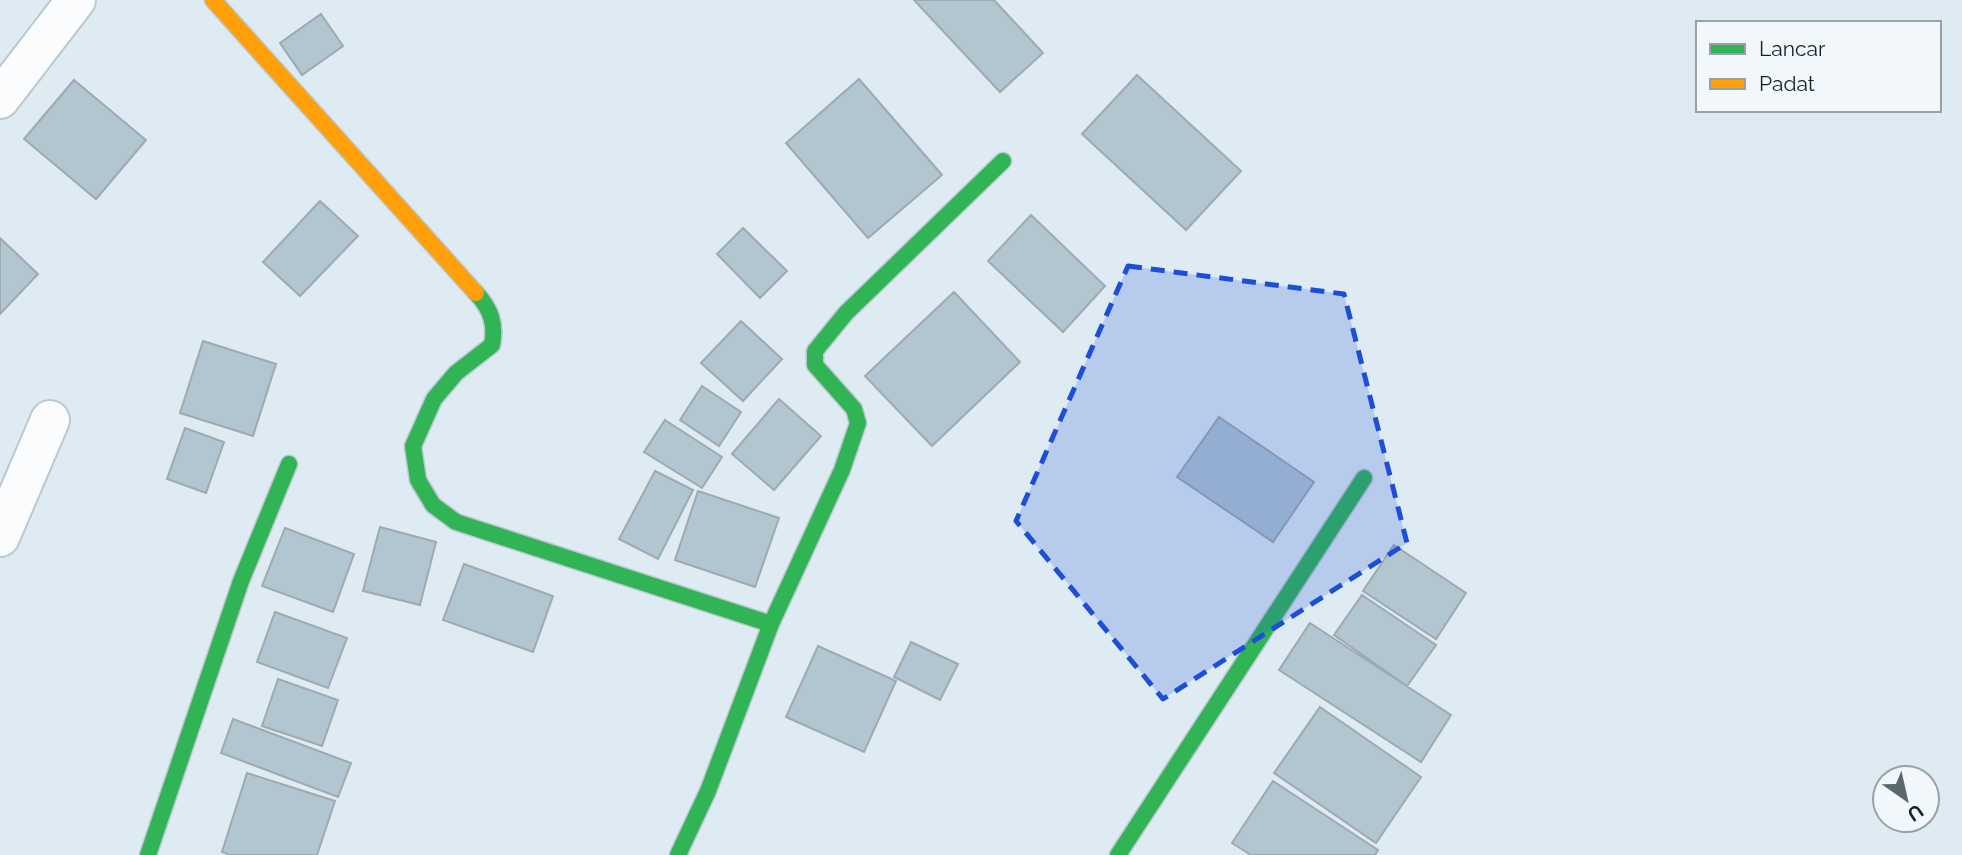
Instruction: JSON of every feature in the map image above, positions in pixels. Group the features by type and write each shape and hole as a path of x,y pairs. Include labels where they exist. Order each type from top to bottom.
{"street":[{"path":"0,98 76,0"},
{"path":"213,0 480,297 492,316 495,330 492,345 456,373 434,399 413,446 418,480 433,505 456,522 771,624"},
{"path":"678,855 708,791 771,624 842,470 858,423 854,409 815,365 815,351 846,313 1003,161"},
{"path":"0,537 50,420"},
{"path":"148,855 241,581 289,464"},
{"path":"1118,855 1364,478"}],"highlighted area":[{"path":"1128,266 1344,294 1407,543 1163,699 1016,521"}],"building":[{"path":"914,0 994,0 1043,53 1000,92"},
{"path":"321,14 343,46 302,75 280,43"},
{"path":"1137,75 1241,171 1186,230 1082,134"},
{"path":"859,79 942,175 868,238 786,143"},
{"path":"74,80 146,140 96,199 24,139"},
{"path":"320,201 358,236 300,296 263,262"},
{"path":"1031,215 1105,286 1063,332 988,261"},
{"path":"743,228 787,271 760,298 717,254"},
{"path":"0,238 38,274 0,314"},
{"path":"954,292 1020,362 932,446 865,376"},
{"path":"741,321 782,359 743,401 701,363"},
{"path":"203,341 276,364 253,436 180,413"},
{"path":"702,386 741,412 719,446 680,420"},
{"path":"779,399 821,436 774,490 732,454"},
{"path":"1219,417 1314,482 1273,542 1177,477"},
{"path":"665,420 722,457 702,488 644,452"},
{"path":"185,428 224,442 206,493 167,479"},
{"path":"655,471 693,490 658,559 619,539"},
{"path":"698,491 779,518 755,587 675,560"},
{"path":"380,527 436,542 420,605 363,591"},
{"path":"285,528 354,554 333,612 262,586"},
{"path":"1394,545 1466,593 1436,639 1363,591"},
{"path":"464,564 553,596 533,652 443,620"},
{"path":"1362,595 1436,645 1407,686 1334,635"},
{"path":"275,612 347,638 328,688 257,662"},
{"path":"1310,623 1451,715 1421,762 1279,670"},
{"path":"911,642 958,664 940,700 894,677"},
{"path":"818,646 896,681 864,752 786,717"},
{"path":"278,679 338,700 322,746 262,726"},
{"path":"1320,707 1421,777 1376,843 1274,773"},
{"path":"233,719 351,763 338,797 221,753"},
{"path":"247,773 335,801 317,855 230,855 222,852"},
{"path":"1273,781 1378,850 1375,855 1251,855 1232,843"}],"traffic: fast":[{"path":"678,855 708,791 771,624 842,470 858,423 854,409 815,365 815,351 846,313 1003,161"},
{"path":"476,293 491,317 492,345 456,373 434,399 413,446 418,480 433,505 456,522 771,624"},
{"path":"148,855 241,581 289,464"},
{"path":"1118,855 1364,478"}],"traffic: slow":[{"path":"213,0 476,293"}]}
